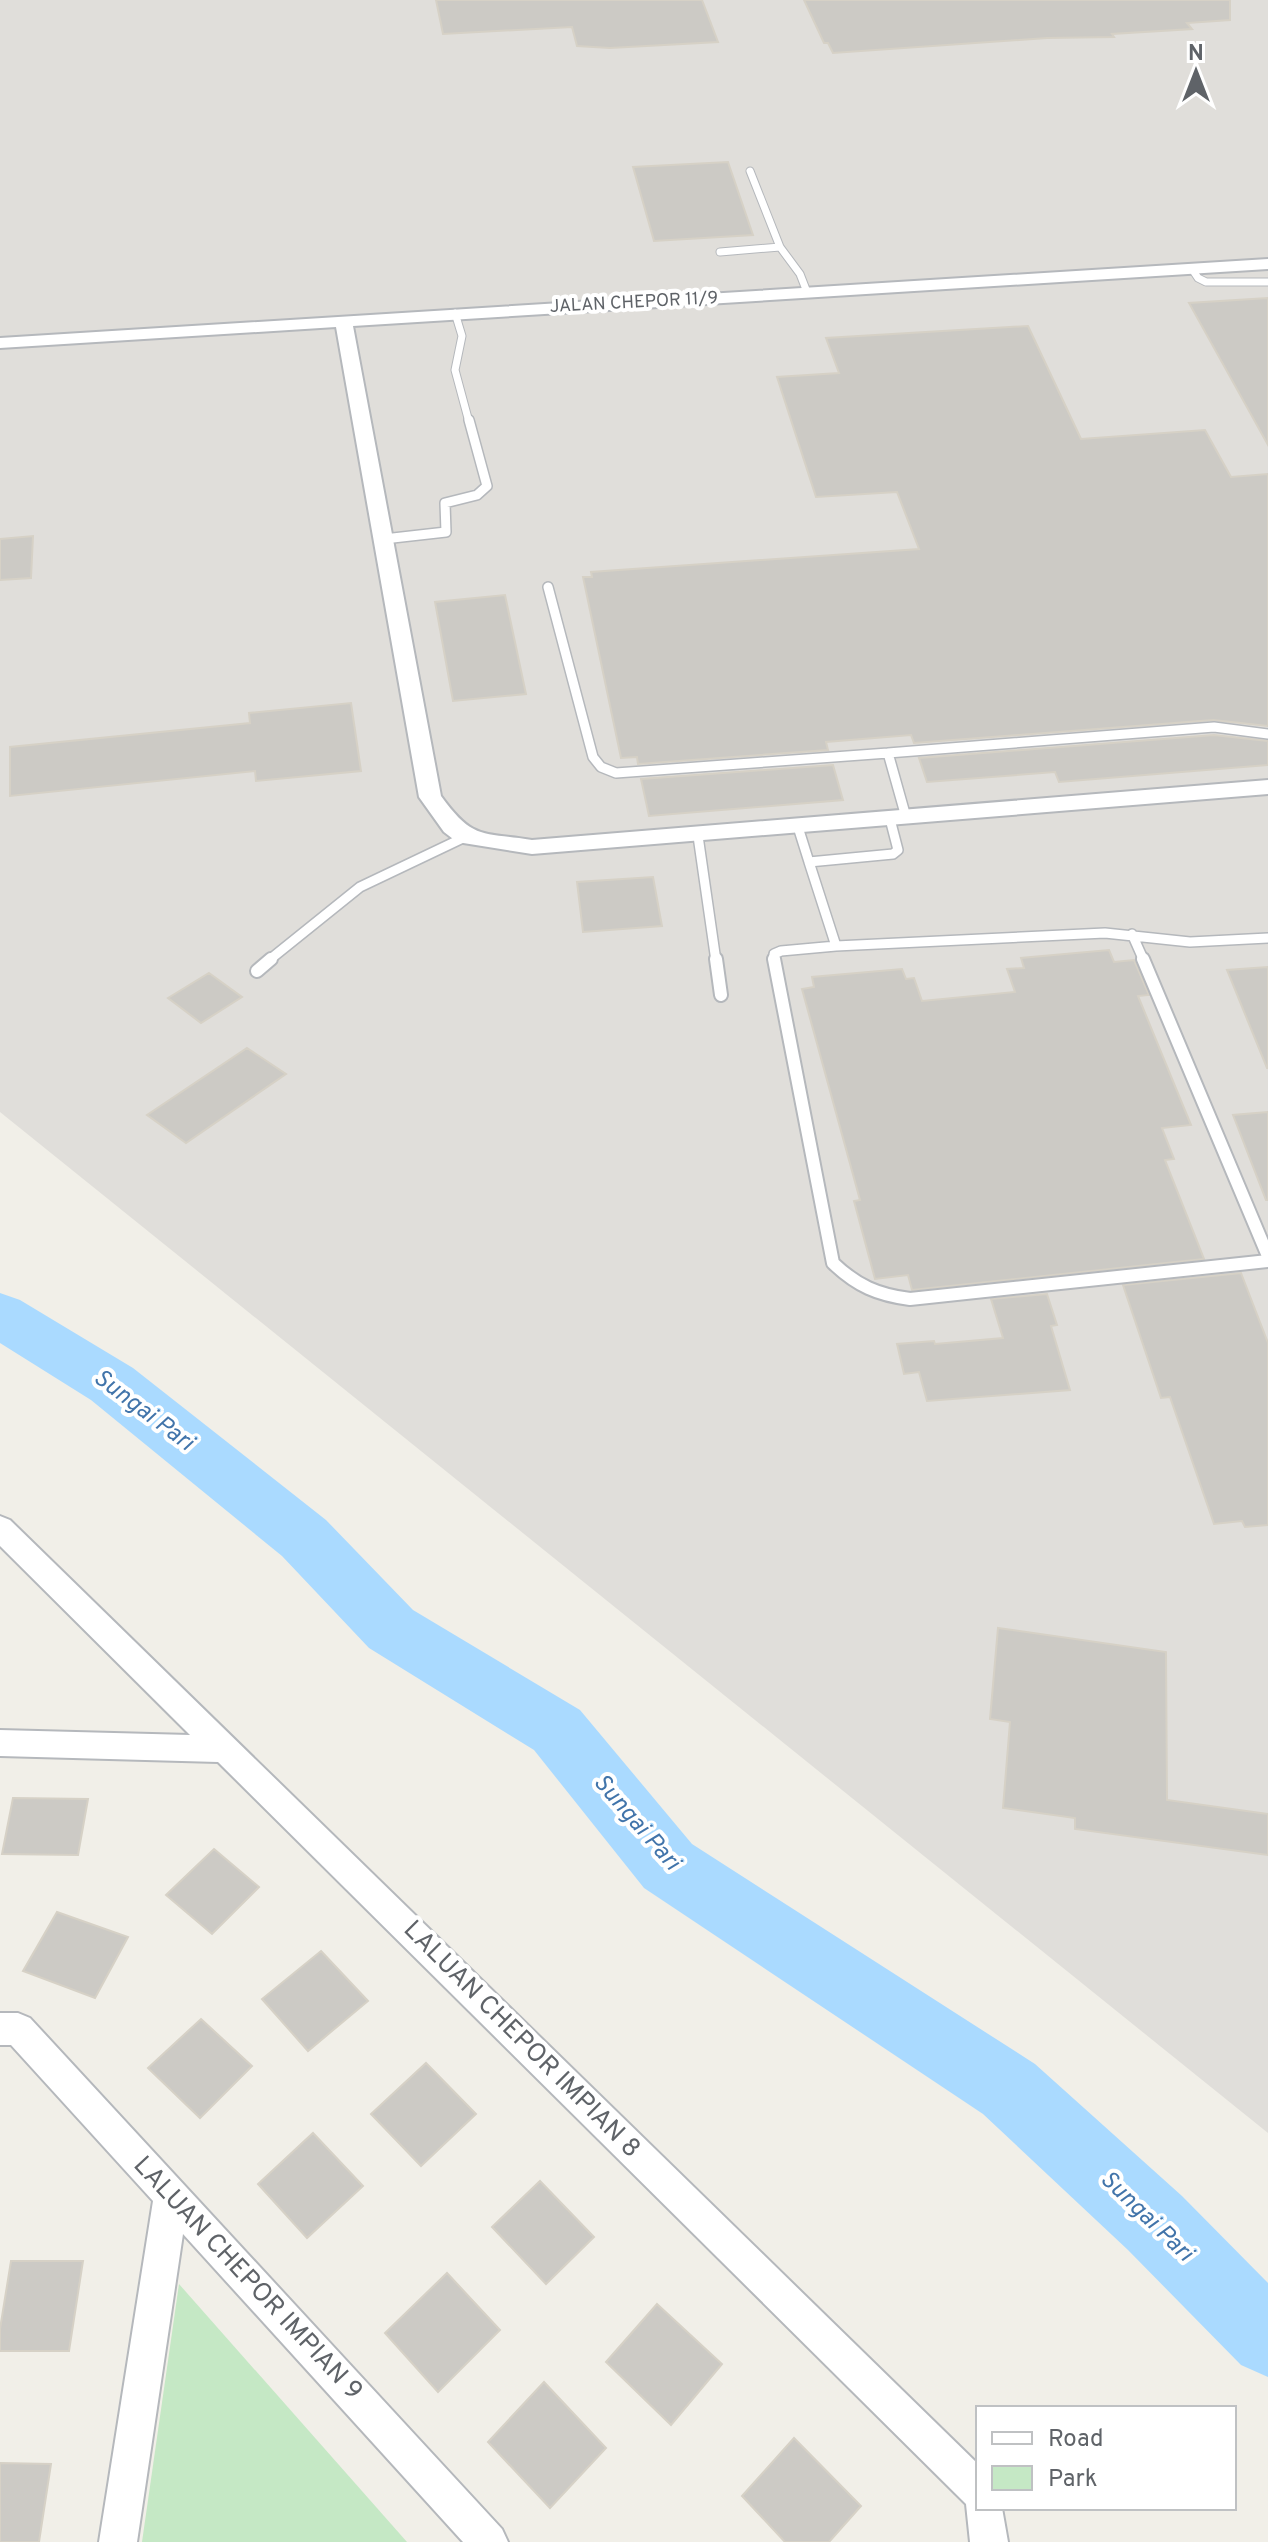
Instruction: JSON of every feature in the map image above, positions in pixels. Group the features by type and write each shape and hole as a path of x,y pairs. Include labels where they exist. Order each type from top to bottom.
{"street":[{"name":"JALAN CHEPOR 11/9","path":"0,343 1268,264"},
{"path":"343,320 430,797 452,827 465,837 532,847 698,836 1268,787"},
{"name":"LALUAN CHEPOR IMPIAN 8","path":"0,1528 976,2488"},
{"path":"0,1743 225,1749"},
{"name":"LALUAN CHEPOR IMPIAN 9","path":"0,2029 18,2029 489,2542"},
{"path":"118,2542 171,2197"},
{"path":"983,2510 989,2542"}],"lane":[{"path":"750,171 780,247 800,274 807,292"},
{"path":"720,252 780,247"},
{"path":"1192,269 1198,278 1206,282 1268,282"},
{"path":"384,539 446,532 445,503 477,495 487,486 455,370 462,336 455,313"},
{"path":"548,587 593,757 601,767 616,773 1214,727 1268,734"},
{"path":"809,862 893,854 898,850 898,818 888,753"},
{"path":"798,827 836,946"},
{"path":"698,836 721,995"},
{"path":"257,971 360,887 465,837"},
{"path":"1132,934 1268,1259 910,1299 872,1295 851,1282 833,1263 774,954 836,946 1132,934 1190,942 1268,938"}],"shaded area":[{"path":"0,0 1268,0 1268,2133 0,1112"}],"green space":[{"path":"179,2284 407,2542 142,2542"}],"building":[{"path":"436,0 702,0 718,42 610,48 577,46 572,27 443,34"},
{"path":"804,0 1230,0 1230,20 1187,23 1192,29 1112,34 1114,37 1047,38 833,53 828,43 824,43"},
{"path":"728,162 753,235 654,241 633,167"},
{"path":"1268,298 1268,445 1189,303"},
{"path":"1028,326 1081,439 1205,430 1231,477 1268,474 1268,726 1213,720 914,743 911,735 826,742 828,750 638,764 637,757 621,758 583,577 592,577 591,572 919,549 897,492 816,497 777,377 839,373 826,338"},
{"path":"33,536 31,578 0,580 0,539"},
{"path":"505,595 526,694 453,701 435,602"},
{"path":"351,703 361,771 256,781 255,771 10,796 10,747 250,723 249,713"},
{"path":"1214,735 1268,741 1268,765 1059,782 1055,772 927,782 919,758"},
{"path":"833,765 843,800 649,816 641,779"},
{"path":"653,877 662,926 583,932 577,882"},
{"path":"1109,950 1114,962 1134,960 1149,995 1138,996 1191,1125 1162,1128 1174,1159 1165,1160 1204,1259 912,1290 908,1275 875,1279 854,1201 860,1200 802,989 814,987 812,977 902,969 906,979 914,978 922,1001 1015,992 1007,969 1024,968 1021,958"},
{"path":"1268,967 1268,1068 1267,1068 1227,970"},
{"path":"209,973 242,997 201,1023 168,998"},
{"path":"247,1048 286,1074 186,1143 147,1115"},
{"path":"1268,1112 1268,1200 1266,1200 1233,1115"},
{"path":"1241,1273 1268,1343 1268,1525 1245,1527 1242,1521 1214,1524 1170,1397 1161,1398 1123,1285"},
{"path":"1047,1294 1057,1325 1051,1326 1070,1390 927,1401 919,1372 904,1374 897,1344 1003,1338 991,1299"},
{"path":"998,1628 1166,1652 1167,1800 1268,1814 1268,1855 1075,1829 1075,1818 1003,1808 1010,1722 990,1719"},
{"path":"13,1798 88,1799 78,1855 2,1854"},
{"path":"214,1849 259,1887 212,1934 166,1895"},
{"path":"57,1912 128,1937 95,1998 23,1971"},
{"path":"321,1951 368,2001 308,2051 262,1999"},
{"path":"201,2019 252,2066 200,2118 148,2068"},
{"path":"426,2063 476,2114 421,2166 371,2114"},
{"path":"313,2133 363,2186 307,2238 258,2184"},
{"path":"540,2181 594,2237 546,2284 492,2227"},
{"path":"11,2261 83,2261 69,2351 0,2351 0,2329"},
{"path":"447,2273 500,2330 438,2392 385,2333"},
{"path":"657,2304 722,2364 671,2425 606,2362"},
{"path":"544,2382 606,2448 550,2508 488,2442"},
{"path":"794,2438 861,2506 829,2542 785,2542 742,2496"},
{"path":"0,2463 51,2464 39,2542 0,2542"}],"waterway":[{"name":"Sungai Pari","path":"0,1315 112,1384 304,1538 391,1629 557,1730 668,1866 1009,2089 1155,2223 1268,2338"}]}
